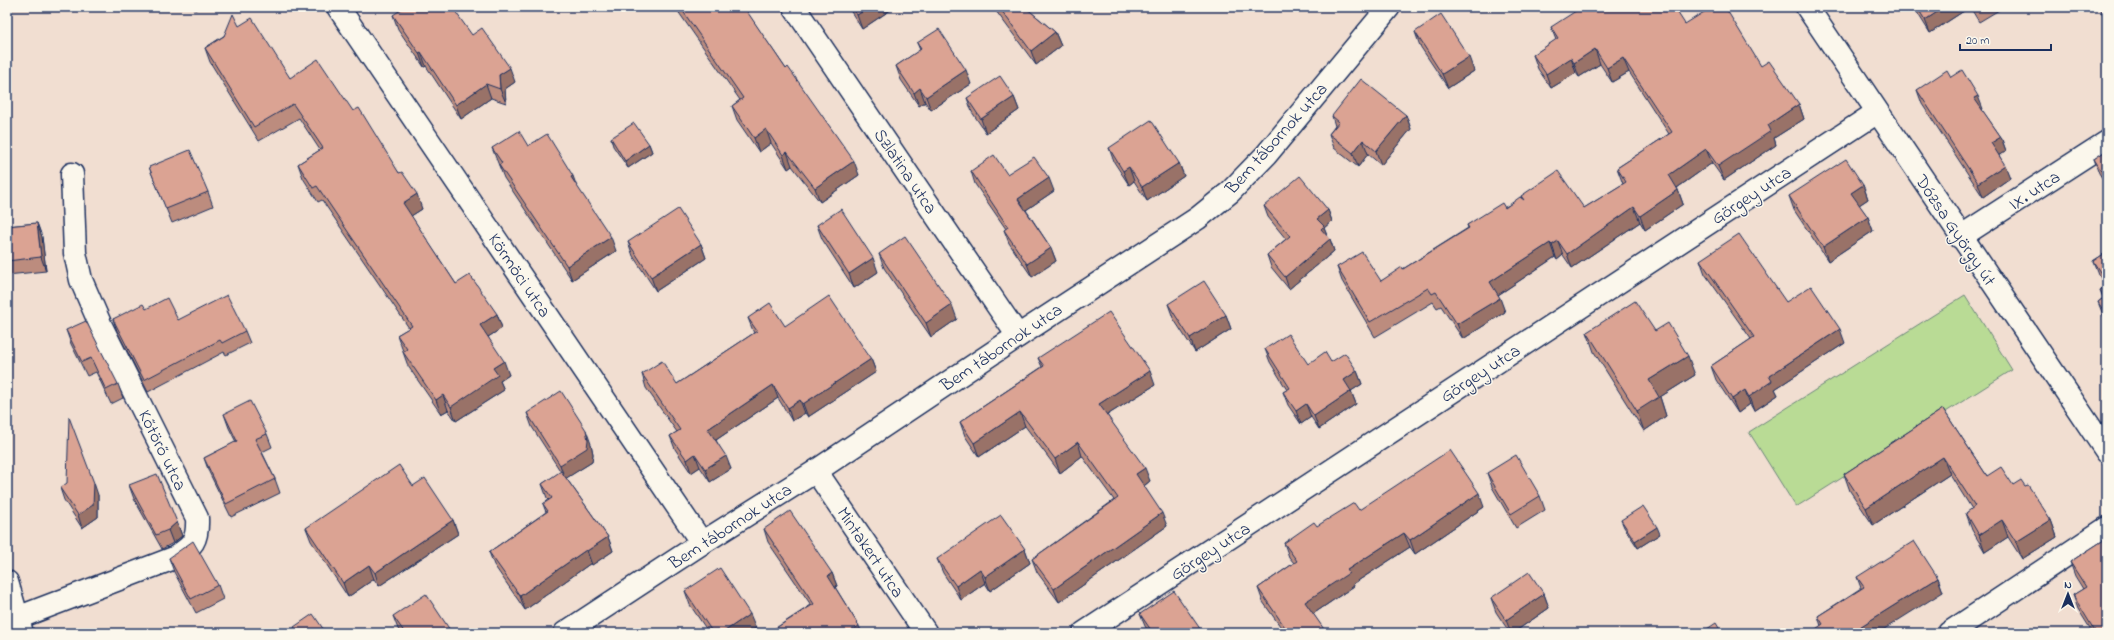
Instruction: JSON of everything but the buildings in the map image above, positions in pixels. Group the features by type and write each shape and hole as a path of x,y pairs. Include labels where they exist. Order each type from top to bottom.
{"street":[{"name":"Körmöci utca","path":"338,7 702,543"},
{"name":"Szlatina utca","path":"794,7 1018,336"},
{"name":"Bem tábornok utca","path":"565,633 702,543 816,471 1198,218 1230,192 1266,155 1389,7"},
{"name":"Dózsa György út","path":"1807,7 1960,237 2107,452"},
{"name":"Görgey utca","path":"1084,633 1876,112"},
{"name":"IX. utca","path":"1960,237 2107,142"},
{"name":"Kőtörő utca","path":"20,625 174,558 190,548 198,534 197,518 101,326 81,280 75,252 72,174"},
{"name":"Mintakert utca","path":"816,471 926,633"},
{"path":"1949,633 2107,528"},
{"path":"7,582 20,625"}],"green space":[{"path":"1965,295 2012,370 1796,507 1749,432"}]}
